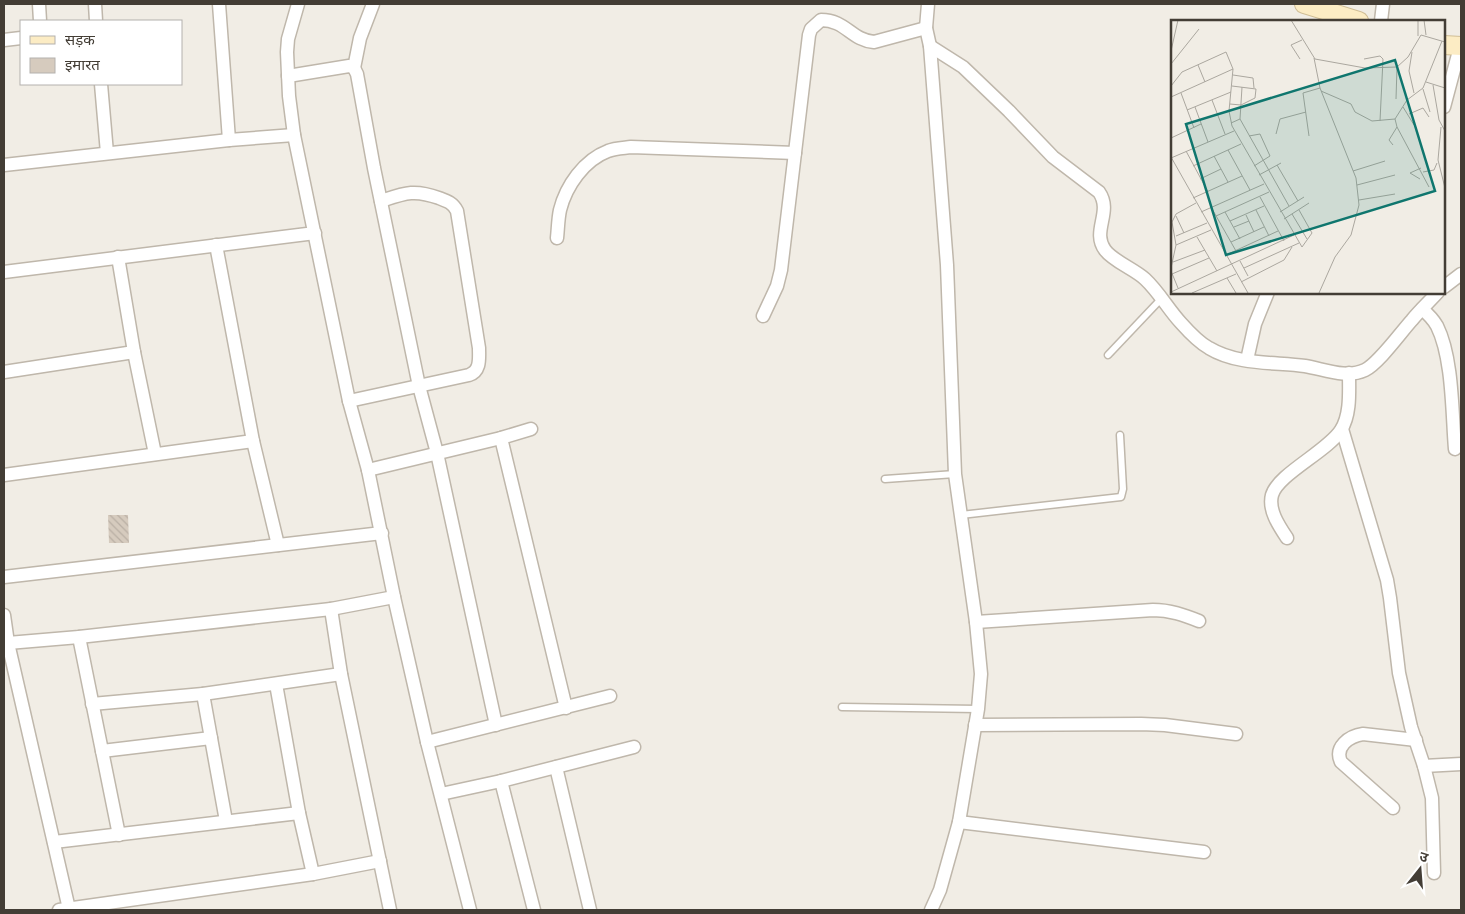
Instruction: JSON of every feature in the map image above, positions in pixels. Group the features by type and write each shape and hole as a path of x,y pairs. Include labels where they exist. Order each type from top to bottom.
{"main road":[{"path":"1304,4 1356,20"}],"street":[{"path":"39,4 40,20"},
{"path":"95,4 96,20"},
{"path":"219,4 229,140"},
{"path":"298,4 288,39 288,76 294,135 349,401 368,470 394,597 427,742 470,910"},
{"path":"372,4 357,46 354,68 357,74 419,386 437,453 496,725"},
{"path":"928,4 926,28 930,46 947,265 955,474 976,622 981,674 978,709 959,822 933,909"},
{"path":"1381,20 1383,4"},
{"path":"763,316 780,278 809,35 815,25 821,20 838,22 860,38 874,42 926,28"},
{"path":"4,40 20,38"},
{"path":"930,46 963,67 1047,151 1099,192 1105,205 1100,233 1105,250 1144,278 1155,289 1179,321 1195,338 1208,348 1236,359 1290,364 1334,372 1349,373 1366,370 1436,294"},
{"path":"1445,104 1458,68 1455,46"},
{"path":"288,76 349,66 354,68"},
{"path":"101,85 107,152"},
{"path":"4,165 107,152 294,135"},
{"path":"557,238 560,211 570,186 594,158 610,150 632,147 795,153"},
{"path":"349,401 470,375 478,365 479,348 457,211 450,202 413,192 381,201"},
{"path":"4,272 315,233"},
{"path":"216,245 253,442 278,545"},
{"path":"118,257 134,352 155,454"},
{"path":"1445,285 1461,274"},
{"path":"1248,360 1255,324 1267,294"},
{"path":"1422,309 1437,326 1455,373 1455,449"},
{"path":"4,372 134,352"},
{"path":"1286,538 1274,516 1272,496 1276,488 1287,477 1328,444 1342,429 1348,408 1349,373"},
{"path":"368,470 531,429"},
{"path":"1342,429 1387,580 1399,673 1411,727 1432,798 1434,873"},
{"path":"501,438 566,708"},
{"path":"4,473 253,442"},
{"path":"4,577 382,533"},
{"path":"8,643 331,609 394,597"},
{"path":"331,609 341,674 390,910"},
{"path":"976,622 1153,610 1176,612 1199,621"},
{"path":"4,615 8,643 54,842 64,910 313,874 380,861"},
{"path":"79,637 119,835"},
{"path":"92,704 203,694 341,674"},
{"path":"276,684 299,813 313,874"},
{"path":"203,694 226,821"},
{"path":"427,742 610,696"},
{"path":"975,725 1141,724 1165,725 1236,734"},
{"path":"1392,808 1340,762 1338,752 1349,739 1356,735 1363,734 1416,740"},
{"path":"102,751 211,738"},
{"path":"440,794 501,781 634,747"},
{"path":"1424,766 1461,764"},
{"path":"556,767 590,910"},
{"path":"501,781 534,910"},
{"path":"54,842 299,813"},
{"path":"959,822 1204,852"}],"lane":[{"path":"1108,355 1162,298"},
{"path":"961,515 1121,497 1123,489 1120,435"},
{"path":"885,479 955,474"},
{"path":"842,707 978,709"}],"building":[{"path":"108,515 128,515 129,543 109,543"}]}
